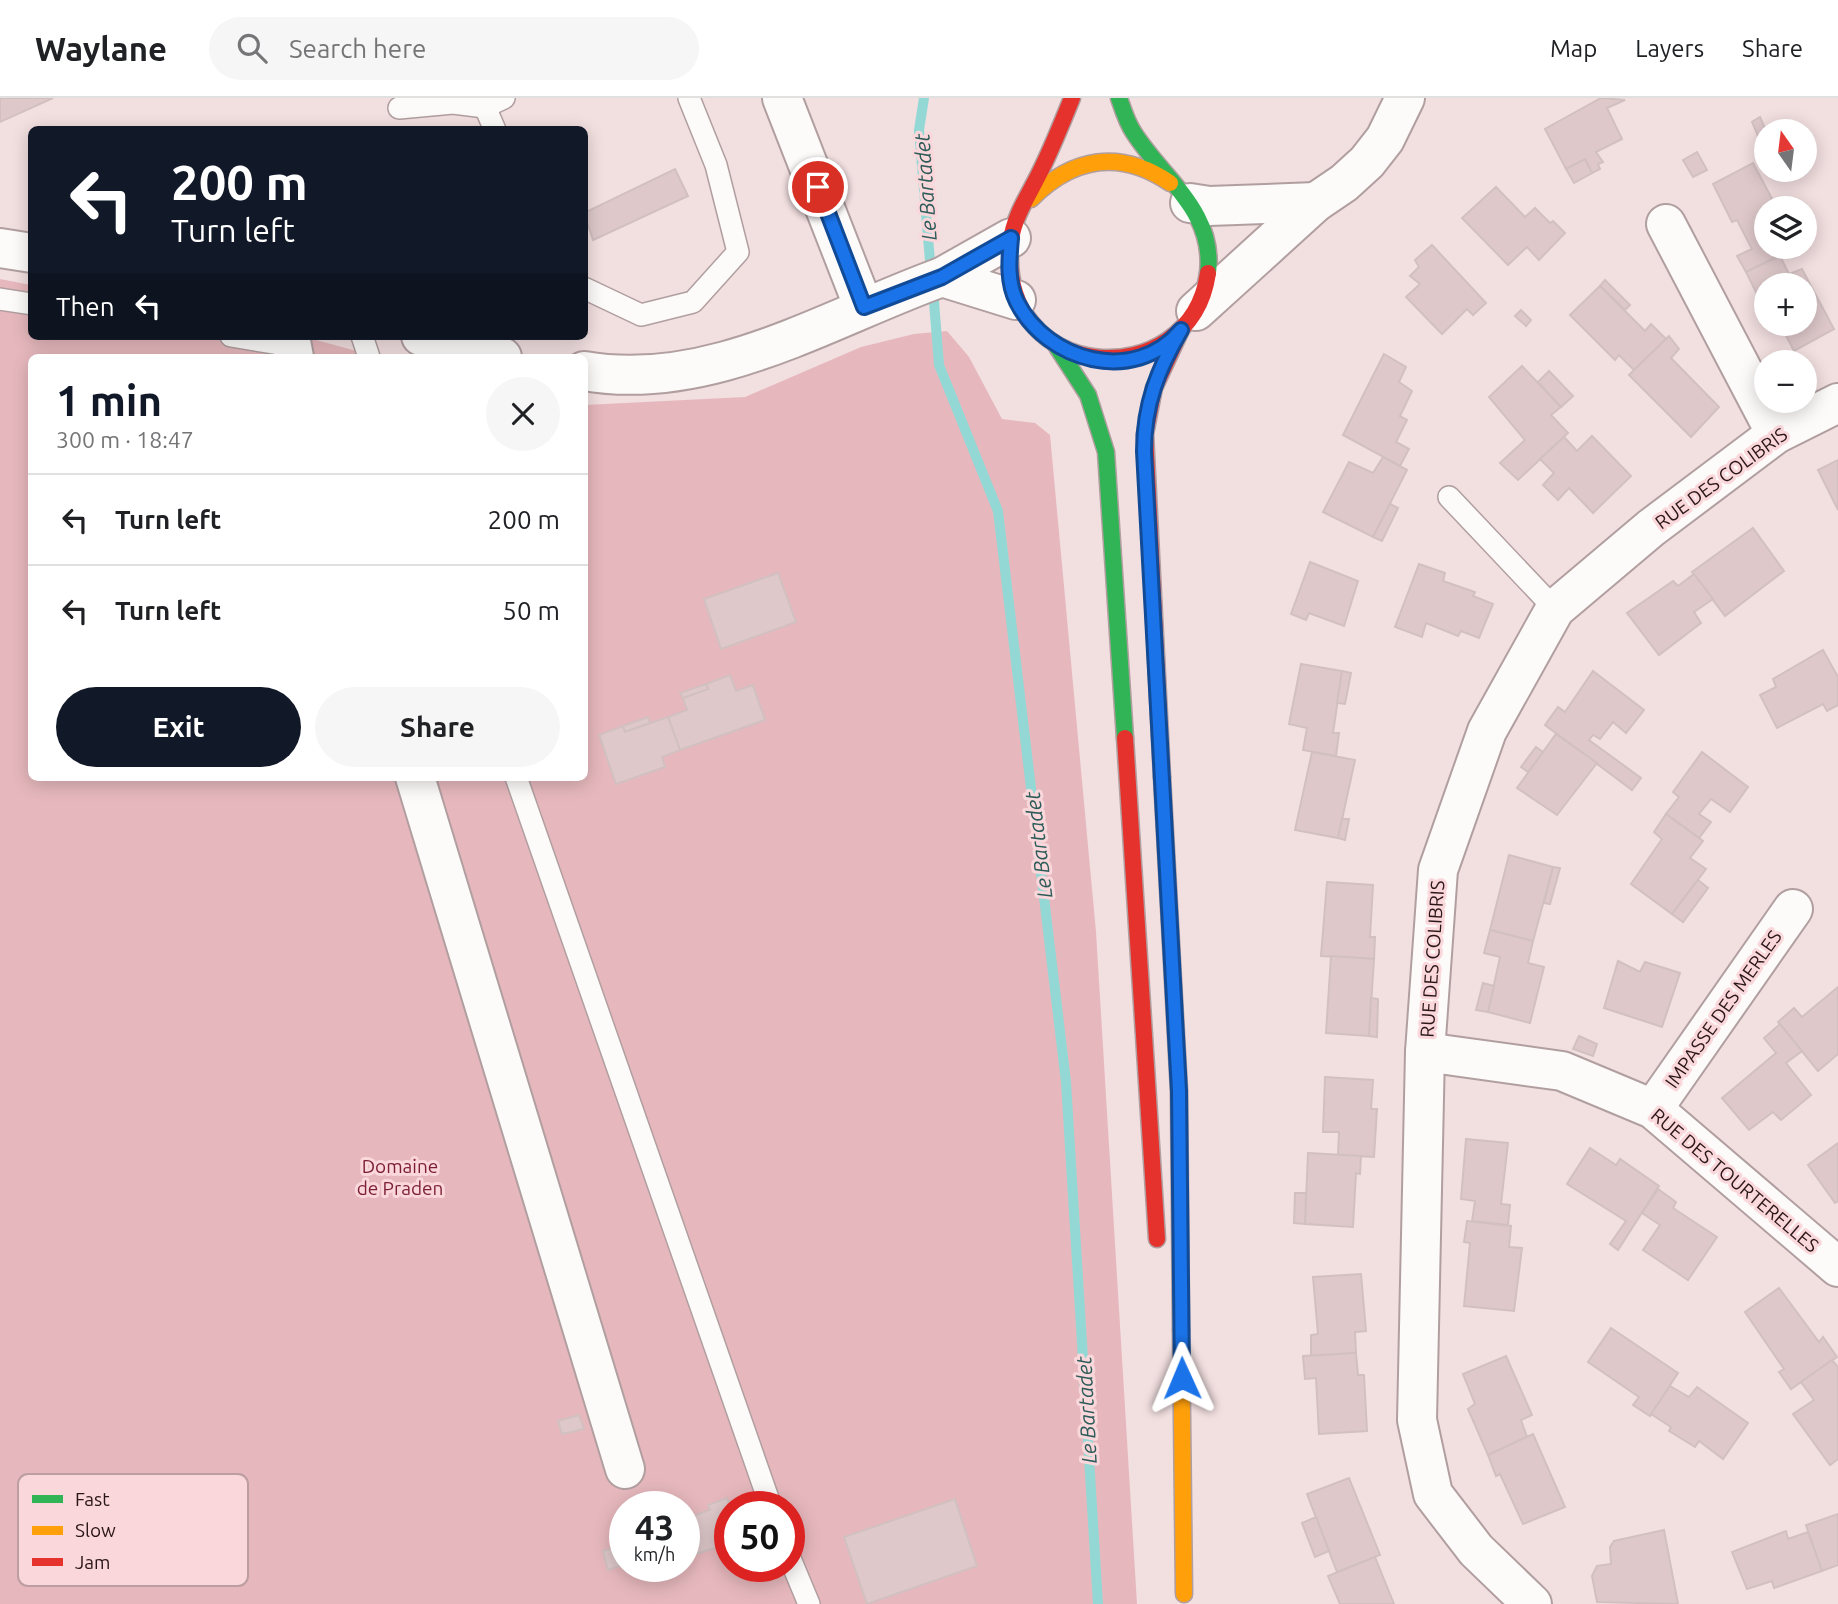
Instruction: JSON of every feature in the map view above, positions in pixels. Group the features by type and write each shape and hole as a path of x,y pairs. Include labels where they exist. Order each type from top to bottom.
{"main road":[{"path":"1072,98 1017,223 1008,269 1016,300 1033,327 1057,347 1074,369 1088,396 1106,452 1158,1261"},
{"path":"1119,98 1134,134 1201,220 1209,250 1208,282 1154,383 1144,423 1179,1091 1184,1599"},
{"path":"1017,223 1043,186 1069,169 1100,161 1131,163 1160,174 1187,199"},
{"path":"1057,347 1087,359 1119,361 1149,353 1188,320"},
{"path":"1165,1344 1184,1599"}],"street":[{"path":"782,98 864,307"},
{"path":"1188,320 1316,202 1345,183 1367,162 1385,139 1405,98"},
{"path":"1187,199 1209,206 1316,202"},
{"path":"588,372 606,375 648,375 696,368 797,337 864,307 942,277 1017,223"},
{"path":"1666,224 1776,434"},
{"path":"0,248 28,252"},
{"path":"942,277 1016,300"},
{"path":"436,340 490,354"},
{"name":"RUE DES COLIBRIS","path":"1532,1604 1476,1550 1433,1494 1418,1420 1425,1052 1438,870 1487,731 1555,609 1651,528 1776,434 1838,403"},
{"path":"416,781 625,1469"},
{"name":"IMPASSE DES MERLES","path":"1653,1109 1793,909"},
{"name":"RUE DES TOURTERELLES","path":"1425,1052 1562,1071 1653,1109 1838,1267"}],"lane":[{"path":"588,290 640,314 654,312 693,302 738,252 716,165 689,98"},
{"path":"399,108 495,102 495,126"},
{"path":"0,299 28,303"},
{"path":"255,340 292,346"},
{"path":"1449,497 1555,609"},
{"path":"517,781 765,1491"},
{"path":"800,1582 809,1604"}],"green space":[{"name":"Domaine de Praden","path":"0,279 28,284 28,340 316,340 368,354 28,354 28,781 588,781 588,405 745,397 861,347 914,334 947,331 969,357 1002,419 1035,423 1050,435 1096,932 1137,1604 0,1604"}],"building":[{"path":"0,98 53,98 0,122"},
{"path":"1601,98 1625,100 1607,108 1622,139 1596,152 1603,162 1598,164 1600,169 1592,173 1585,159 1566,169 1545,129"},
{"path":"1697,152 1707,170 1693,177 1683,160"},
{"path":"1585,159 1592,173 1574,183 1566,169"},
{"path":"1753,163 1754,182 1763,182 1771,196 1754,196 1754,259 1772,259 1746,272 1737,256 1752,249 1737,220 1732,222 1713,184"},
{"path":"675,169 688,196 593,240 588,225 588,211"},
{"path":"1496,187 1525,217 1535,208 1565,233 1539,260 1527,247 1508,265 1462,218"},
{"path":"1432,245 1486,303 1473,315 1467,309 1442,334 1406,297 1420,284 1410,276 1419,267 1415,260"},
{"path":"1774,259 1782,259 1788,273 1754,273 1754,288 1746,272"},
{"path":"1605,280 1630,305 1625,310 1600,286"},
{"path":"1600,286 1645,331 1651,324 1666,339 1634,370 1619,355 1615,360 1570,315"},
{"path":"1817,297 1834,329 1793,350 1786,336 1817,336"},
{"path":"1521,310 1531,320 1526,326 1515,316"},
{"path":"1669,336 1679,349 1671,358 1719,407 1691,437 1629,375"},
{"path":"1384,354 1406,367 1399,382 1412,391 1400,416 1407,420 1396,442 1409,449 1400,466 1343,435"},
{"path":"1522,366 1561,407 1551,415 1568,433 1518,480 1500,463 1525,440 1489,397"},
{"path":"1549,371 1573,396 1561,407 1538,382"},
{"path":"1592,436 1631,476 1593,513 1569,488 1558,500 1543,485 1554,473 1540,459 1564,437 1577,451"},
{"path":"1383,457 1407,470 1373,537 1323,512 1349,462 1373,473"},
{"path":"1838,460 1838,510 1818,470"},
{"path":"1390,504 1398,508 1382,541 1373,537"},
{"path":"1753,528 1784,571 1725,616 1692,572"},
{"path":"1310,562 1358,581 1344,626 1309,613 1306,620 1291,614"},
{"path":"1419,564 1445,573 1443,581 1475,592 1473,596 1493,604 1479,638 1461,631 1458,636 1426,623 1422,637 1395,627"},
{"path":"778,573 796,622 721,649 704,599"},
{"path":"1694,574 1713,599 1694,612 1701,623 1659,655 1627,613 1673,581 1678,586"},
{"path":"1823,650 1838,677 1838,705 1827,711 1823,704 1777,728 1760,695 1776,687 1773,679"},
{"path":"1301,664 1342,671 1333,733 1339,733 1336,756 1303,750 1307,728 1289,724"},
{"path":"1342,671 1351,673 1345,704 1337,703"},
{"path":"1593,671 1644,710 1626,733 1613,722 1600,739 1593,735 1589,740 1641,778 1632,790 1545,725 1558,707 1565,712"},
{"path":"730,675 736,691 753,685 765,720 680,750 668,717 687,710 683,698 708,689 706,684"},
{"path":"706,684 708,689 683,698 680,693"},
{"path":"648,717 650,723 625,732 623,726"},
{"path":"668,717 680,750 662,757 665,767 616,784 599,735 623,726 625,732"},
{"path":"1556,734 1597,763 1557,815 1517,788"},
{"path":"1536,747 1543,752 1528,772 1521,767"},
{"path":"1312,752 1355,760 1338,838 1295,830"},
{"path":"1702,752 1748,787 1730,812 1711,799 1699,814 1711,822 1699,838 1666,814 1679,797 1673,792"},
{"path":"1666,814 1703,841 1690,858 1706,869 1672,914 1631,884 1662,839 1654,832"},
{"path":"1342,819 1349,819 1345,840 1338,838"},
{"path":"1509,855 1553,867 1533,941 1490,930"},
{"path":"1553,867 1560,868 1550,904 1544,903"},
{"path":"1698,880 1708,888 1683,922 1672,914"},
{"path":"1327,882 1373,885 1370,937 1375,937 1374,959 1321,956"},
{"path":"1490,930 1533,941 1528,963 1544,967 1530,1023 1488,1012 1500,957 1484,953"},
{"path":"1331,956 1374,959 1369,1036 1326,1033"},
{"path":"1618,961 1640,972 1645,962 1680,973 1662,1027 1604,1008"},
{"path":"1483,983 1494,986 1488,1012 1476,1010"},
{"path":"1838,987 1838,1054 1818,1071 1778,1022 1794,1008 1802,1017"},
{"path":"1371,998 1378,999 1377,1037 1369,1036"},
{"path":"1780,1024 1802,1051 1786,1063 1811,1095 1781,1120 1773,1112 1749,1130 1722,1098 1776,1053 1764,1038"},
{"path":"1579,1036 1597,1044 1593,1056 1573,1049"},
{"path":"1325,1077 1373,1080 1371,1109 1377,1109 1374,1157 1338,1155 1339,1132 1323,1132"},
{"path":"1466,1139 1508,1143 1501,1204 1510,1205 1508,1225 1472,1221 1475,1201 1461,1199"},
{"path":"1838,1143 1838,1201 1835,1203 1808,1165"},
{"path":"1590,1148 1616,1165 1620,1159 1659,1186 1618,1250 1610,1244 1626,1221 1567,1184"},
{"path":"1308,1153 1361,1156 1360,1174 1356,1173 1353,1227 1305,1224"},
{"path":"1658,1189 1676,1202 1673,1208 1717,1237 1688,1280 1643,1250 1660,1225 1642,1213"},
{"path":"1295,1193 1306,1193 1305,1224 1294,1223"},
{"path":"1467,1221 1511,1226 1509,1247 1522,1248 1514,1311 1464,1306 1470,1243 1464,1242"},
{"path":"1361,1274 1366,1331 1355,1332 1356,1353 1311,1356 1311,1335 1318,1334 1313,1277"},
{"path":"1779,1288 1819,1342 1823,1337 1837,1357 1791,1389 1779,1372 1784,1369 1745,1312"},
{"path":"1611,1328 1678,1373 1650,1416 1633,1405 1639,1397 1588,1362"},
{"path":"1356,1353 1358,1375 1364,1375 1367,1431 1319,1434 1316,1378 1305,1379 1303,1356"},
{"path":"1506,1356 1532,1415 1521,1420 1527,1437 1488,1455 1468,1409 1475,1404 1463,1374"},
{"path":"1832,1360 1838,1367 1838,1459 1830,1465 1793,1414 1814,1400 1801,1382"},
{"path":"1670,1386 1689,1397 1697,1387 1748,1423 1723,1459 1699,1441 1695,1447 1669,1431 1671,1427 1651,1414"},
{"path":"579,1415 584,1429 562,1434 558,1421"},
{"path":"1533,1434 1565,1507 1523,1524 1500,1474 1496,1476 1488,1455"},
{"path":"1349,1478 1380,1555 1337,1572 1307,1494"},
{"path":"955,1499 977,1566 867,1604 844,1537"},
{"path":"714,1503 714,1548 700,1553 700,1514 710,1510 708,1505"},
{"path":"1838,1514 1838,1565 1822,1571 1806,1525"},
{"path":"1316,1517 1329,1551 1315,1557 1302,1523"},
{"path":"1664,1530 1678,1604 1597,1602 1592,1576 1597,1566 1611,1564 1610,1547 1614,1541"},
{"path":"1786,1531 1788,1539 1808,1532 1822,1571 1774,1588 1772,1581 1747,1589 1732,1552"},
{"path":"609,1549 608,1570 603,1551"},
{"path":"1375,1557 1394,1604 1340,1604 1328,1576"}],"waterway":[{"name":"Le Bartadet","path":"924,98 919,130 931,273"},
{"name":"Le Bartadet","path":"933,289 939,365 998,511 1066,1082 1098,1604"}],"traffic: fast":[{"path":"1119,98 1134,133 1196,214 1208,251 1208,273"},
{"path":"1057,347 1088,395 1106,452 1125,738"},
{"path":"1162,777 1179,1091 1181,1330"}],"traffic: slow":[{"path":"1031,199 1063,174 1098,162 1133,165 1170,183"},
{"path":"1181,1330 1184,1594"}],"traffic: jam":[{"path":"1072,98 1049,154 1019,213 1011,240 1014,288 1032,324 1061,347 1096,357 1133,355 1167,341 1194,313 1208,273"},
{"path":"1162,777 1145,434 1154,388 1181,330"},
{"path":"1125,738 1157,1239"}],"route":[{"path":"818,187 864,307 942,277 1011,238 1008,269 1016,300 1033,327 1057,347 1087,359 1119,361 1149,353 1181,330 1168,352 1150,395 1144,423 1144,451 1179,1091 1182,1378"}]}
